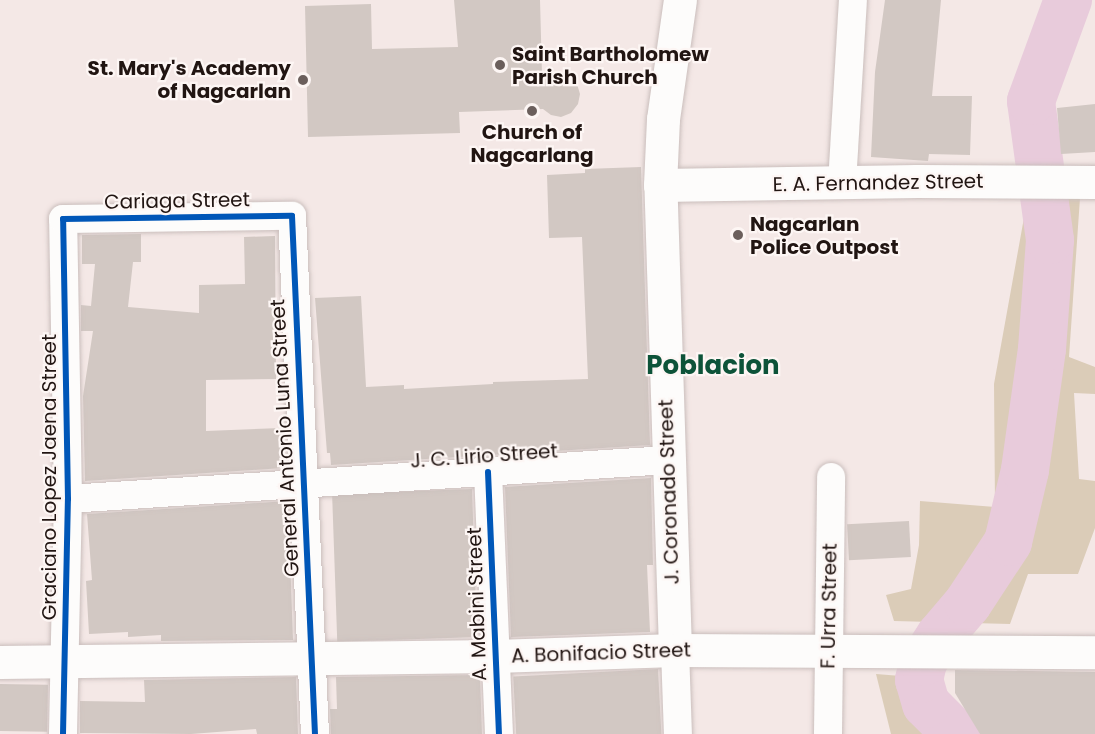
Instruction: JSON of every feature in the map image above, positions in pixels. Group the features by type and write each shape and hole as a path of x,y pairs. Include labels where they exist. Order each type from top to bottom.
{"main road":[{"name":"J. Coronado Street","path":"675,650 660,185 663,119 680,0"},
{"name":"E. A. Fernandez Street","path":"660,185 1095,182"},
{"name":"A. Bonifacio Street","path":"0,662 495,656 675,650 1095,652"}],"street":[{"path":"842,184 853,4"},
{"name":"Cariaga Street","path":"63,219 292,216"},
{"name":"General Antonio Luna Street","path":"292,216 315,734"},
{"name":"Graciano Lopez Jaena Street","path":"63,219 68,499 63,734"},
{"name":"J. C. Lirio Street","path":"68,499 668,460"},
{"name":"A. Mabini Street","path":"488,472 499,734"},
{"name":"F. Urra Street","path":"828,734 831,477"},
{"name":"J. Coronado Street","path":"675,650 678,734"}],"shaded area":[{"path":"1080,198 1069,357 1095,367 1095,394 1074,393 1079,479 1095,481 1095,528 1078,574 1028,574 1010,624 894,621 886,595 911,589 919,545 920,501 995,507 994,384 1027,201"},
{"path":"876,674 926,678 954,734 891,734"}],"building":[{"path":"454,0 540,0 542,74 566,76 577,84 580,94 578,104 571,113 561,117 551,115 543,109 459,112 460,133 308,137 305,6 371,4 372,49 458,47"},
{"path":"885,0 941,0 932,96 972,96 970,155 929,154 928,161 871,157 875,72"},
{"path":"1095,104 1095,152 1061,154 1057,108"},
{"path":"641,167 650,445 331,465 330,453 327,453 315,298 361,296 366,387 404,385 404,389 493,384 493,382 588,379 582,237 549,238 547,175 585,173 585,169"},
{"path":"141,234 141,262 133,262 128,307 199,313 199,285 245,284 244,237 275,236 276,379 206,380 206,431 281,428 283,468 85,481 83,396 93,331 81,331 81,305 91,306 95,264 82,264 82,235"},
{"path":"651,478 653,565 647,565 650,632 511,637 505,487"},
{"path":"472,489 477,637 337,642 332,494"},
{"path":"288,501 293,640 161,641 161,635 128,637 128,632 89,634 86,581 92,580 87,514"},
{"path":"909,521 911,557 849,560 847,524"},
{"path":"658,669 661,734 516,734 513,677"},
{"path":"955,670 1095,672 1095,734 980,734 955,693"},
{"path":"480,675 482,734 331,734 330,709 337,709 336,677"},
{"path":"296,677 298,734 257,734 256,729 191,734 80,733 80,701 145,702 144,680"},
{"path":"0,684 48,685 47,732 0,731"}],"waterway":[{"path":"956,734 926,704 919,680 923,662 940,636 968,603 1008,542 1025,470 1042,349 1050,240 1031,101 1068,0"}],"cycle path":[{"path":"63,734 68,499 63,219 292,216 315,734"},
{"path":"488,472 499,734"}],"place":[{"name":"Saint Bartholomew Parish Church","path":"500,65"},
{"name":"St. Mary's Academy of Nagcarlan","path":"303,80"},
{"name":"Church of Nagcarlang","path":"532,111"},
{"name":"Nagcarlan Police Outpost","path":"738,235"}],"district":[{"name":"Poblacion","path":"713,366"}]}
